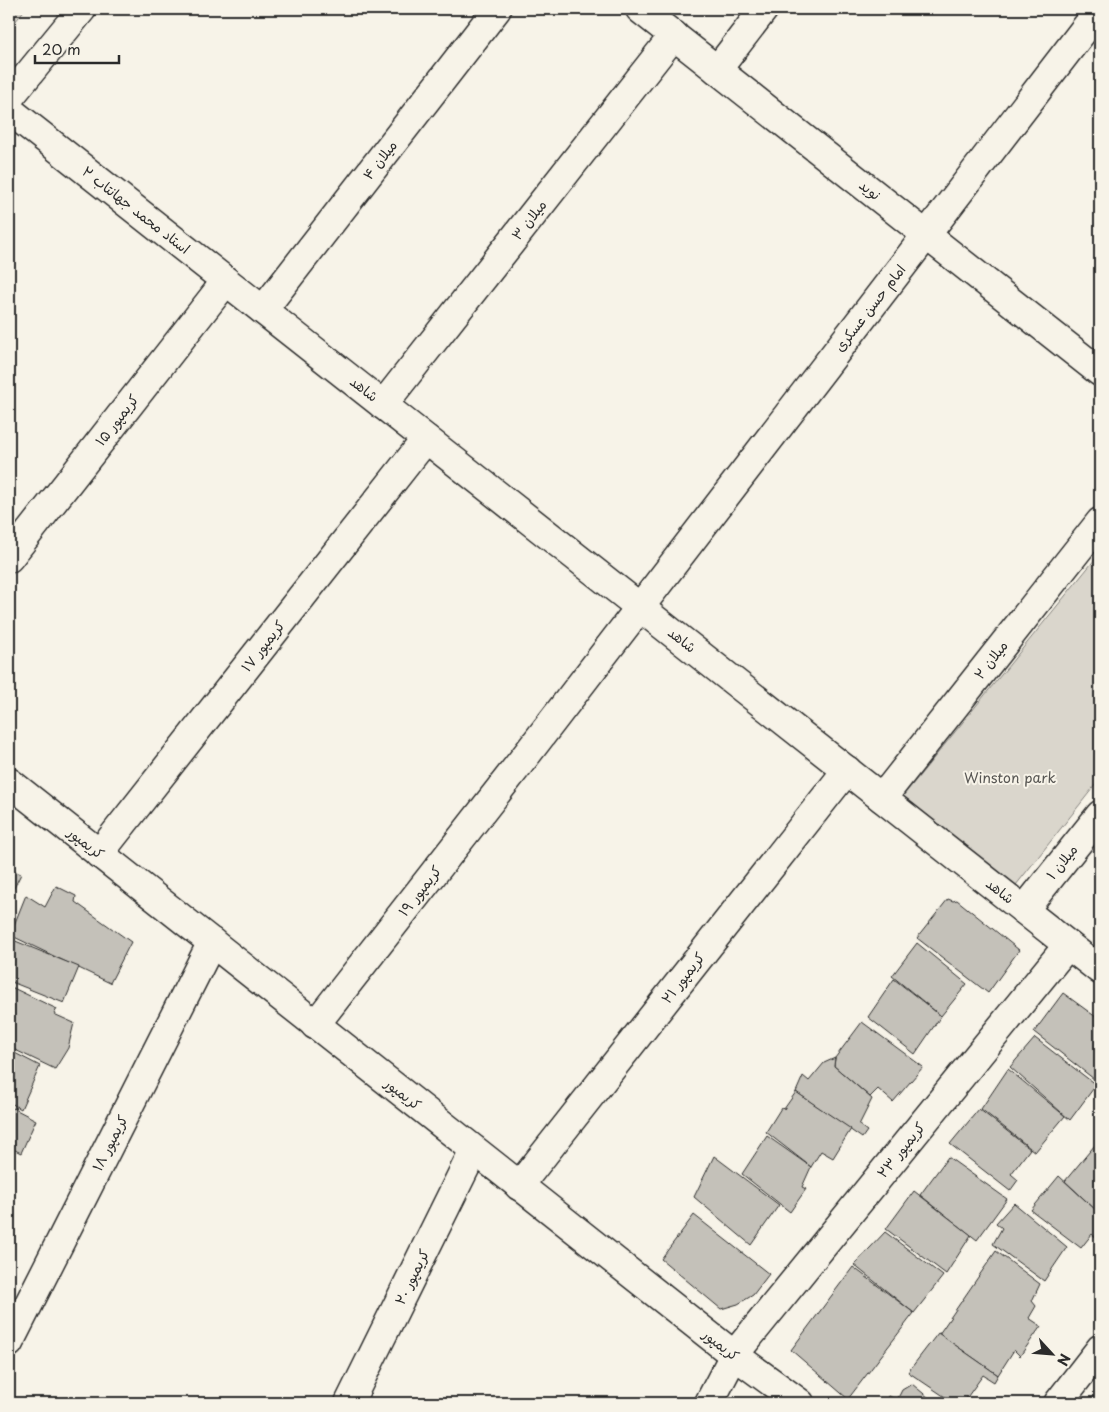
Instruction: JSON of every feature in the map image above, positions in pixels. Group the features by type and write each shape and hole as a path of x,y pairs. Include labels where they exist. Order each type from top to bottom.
{"street":[{"path":"9,98 82,9"},
{"name":"میلان ۴","path":"263,310 497,9"},
{"name":"نوید","path":"640,9 1100,372"},
{"path":"718,70 764,9"},
{"name":"امام حسن عسکری","path":"524,758 1100,9"},
{"name":"میلان ۳","path":"383,404 674,35"},
{"name":"استاد محمد جهانتاب ۲","path":"9,110 263,310"},
{"name":"کریمپور ۱۵","path":"9,558 226,281"},
{"name":"شاهد","path":"263,310 1100,970"},
{"name":"کریمپور ۱۷","path":"99,854 426,438"},
{"name":"میلان ۲","path":"882,798 1100,522"},
{"name":"کریمپور ۱۹","path":"315,1025 524,758"},
{"name":"کریمپور ۲۱","path":"519,1186 847,770"},
{"name":"کریمپور","path":"9,782 734,1355 800,1403"},
{"name":"میلان ۱","path":"1024,910 1100,815"},
{"name":"کریمپور ۱۸","path":"9,1343 212,942"},
{"name":"کریمپور ۲۳","path":"709,1403 734,1355 1068,945"},
{"name":"کریمپور ۲۰","path":"349,1403 474,1150"},
{"path":"1058,1403 1100,1349"}],"green space":[{"path":"9,9 25,9 9,30"},
{"name":"Winston park","path":"1100,553 1100,779 1016,885 903,796"}],"building":[{"path":"9,869 21,874 9,898"},
{"path":"56,886 76,896 75,902 131,942 110,983 10,935 26,895 45,907"},
{"path":"948,899 957,900 1019,950 988,993 917,938"},
{"path":"13,940 79,967 64,1003 9,981 9,949"},
{"path":"917,943 967,984 941,1016 892,976"},
{"path":"894,979 941,1016 915,1054 868,1017"},
{"path":"9,986 57,1009 54,1014 74,1023 68,1048 55,1069 9,1047"},
{"path":"1063,993 1100,1020 1099,1083 1034,1032"},
{"path":"862,1022 923,1067 893,1102 878,1089 870,1097 834,1066 835,1058"},
{"path":"1035,1038 1096,1085 1070,1120 1010,1067"},
{"path":"9,1050 40,1066 21,1109 9,1102"},
{"path":"835,1058 834,1066 872,1099 859,1125 867,1131 862,1138 796,1092 803,1076 809,1081 824,1063"},
{"path":"1008,1069 1065,1116 1035,1152 981,1109"},
{"path":"796,1092 851,1129 833,1158 821,1151 811,1167 766,1132 781,1108 784,1109"},
{"path":"9,1106 36,1120 21,1153 9,1147"},
{"path":"979,1109 1030,1149 1011,1174 1018,1180 1010,1191 950,1144"},
{"path":"767,1136 811,1167 802,1187 806,1189 790,1212 742,1174"},
{"path":"1095,1145 1100,1149 1100,1214 1065,1181"},
{"path":"714,1156 779,1205 751,1245 694,1197"},
{"path":"948,1157 1007,1199 977,1240 920,1195"},
{"path":"1059,1176 1100,1214 1100,1241 1092,1234 1081,1248 1031,1210"},
{"path":"914,1191 971,1235 946,1274 886,1229"},
{"path":"1014,1203 1067,1247 1044,1281 993,1244 1002,1228 996,1223"},
{"path":"694,1215 769,1274 753,1295 738,1304 721,1309 661,1259"},
{"path":"885,1232 943,1276 914,1313 854,1265"},
{"path":"996,1251 1040,1284 1032,1301 1036,1306 1029,1318 1041,1326 1020,1356 1014,1350 998,1375 939,1334"},
{"path":"853,1267 914,1313 848,1399 791,1350"},
{"path":"938,1333 998,1375 994,1382 983,1375 963,1403 954,1403 908,1372"},
{"path":"912,1384 935,1403 884,1403 889,1396 897,1400 902,1390"}]}
